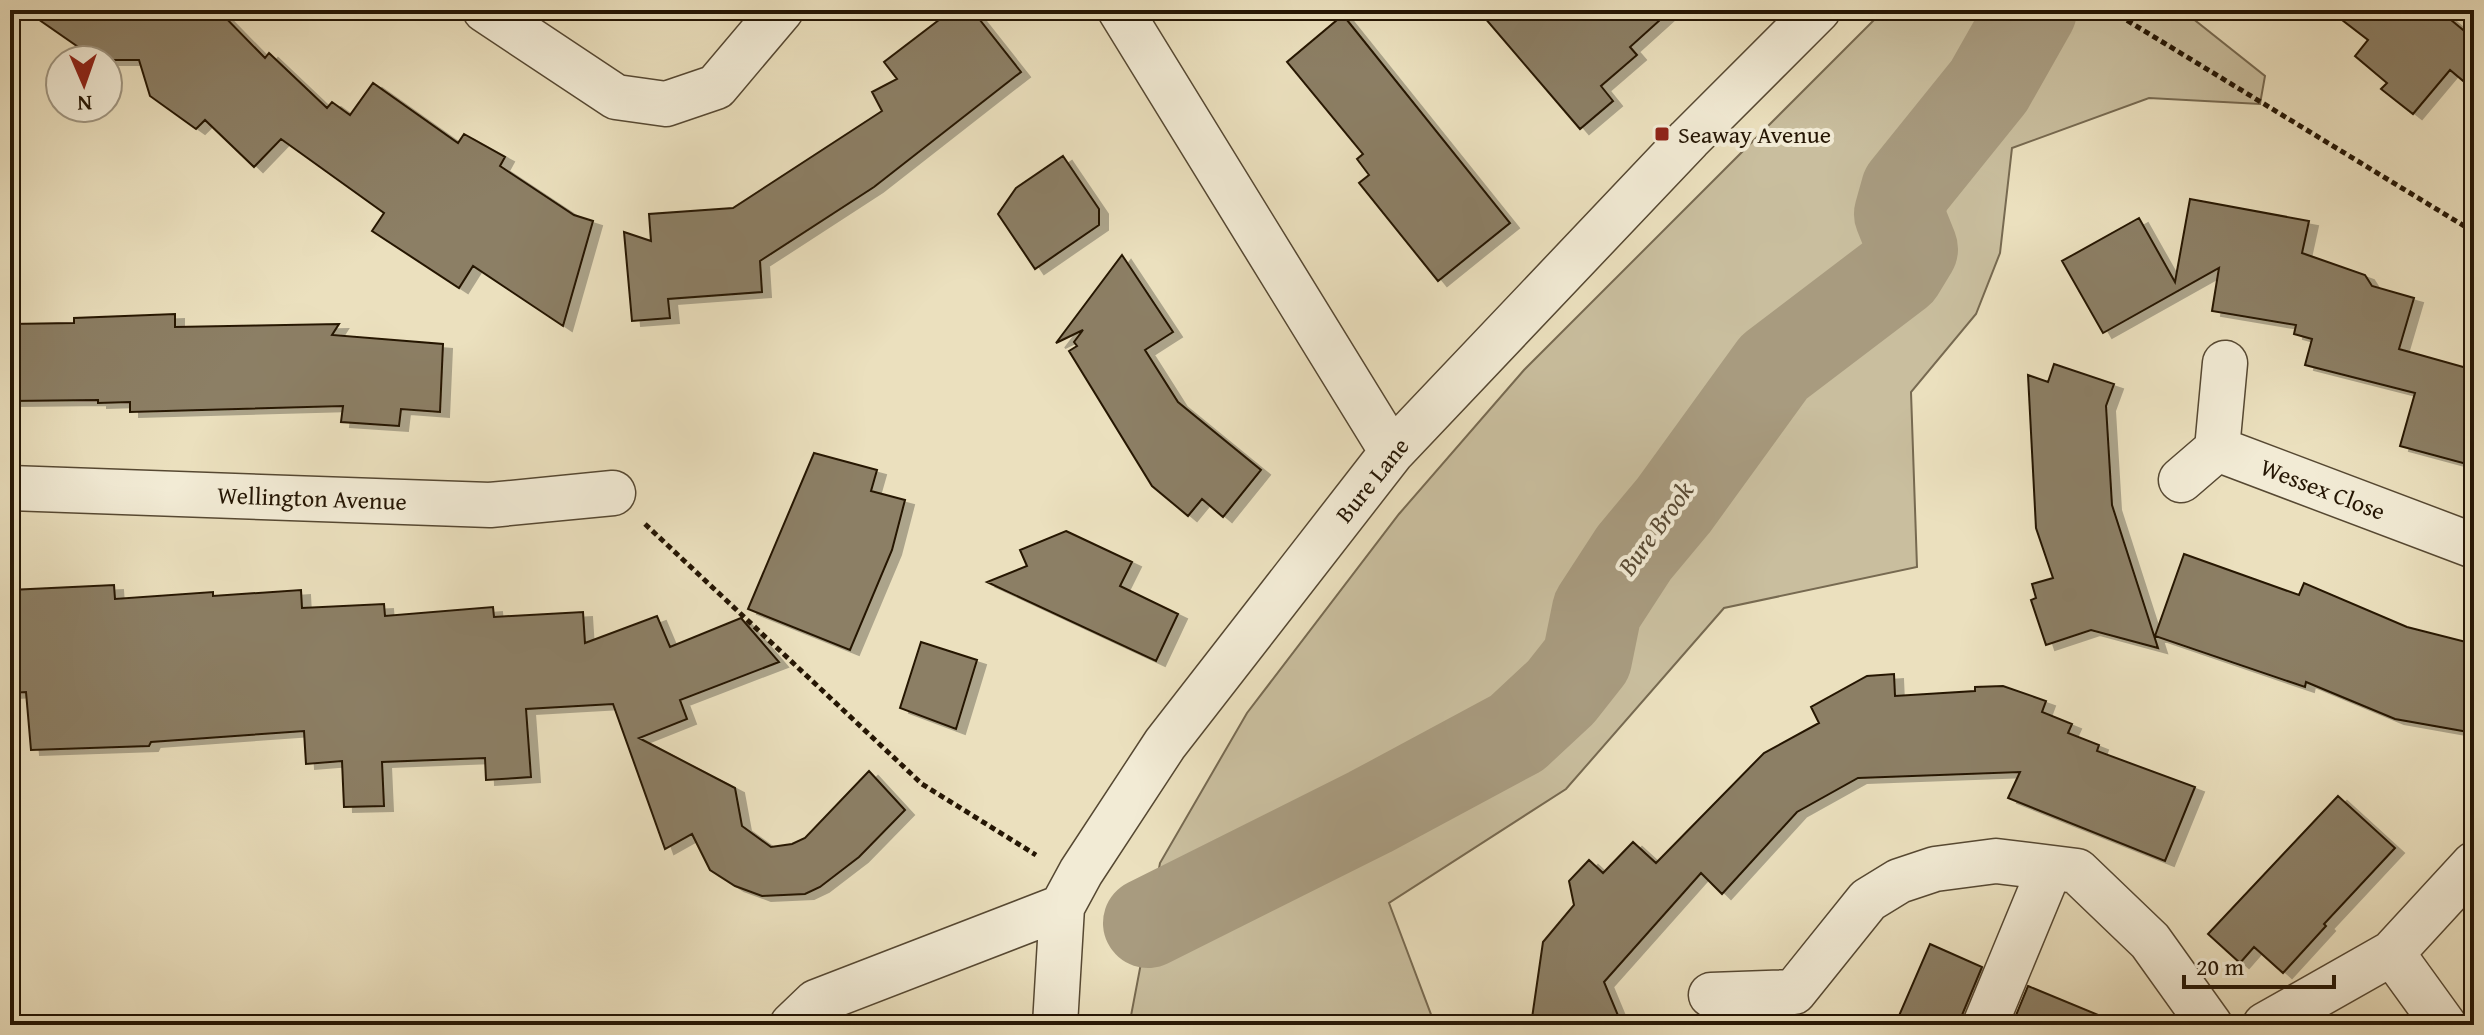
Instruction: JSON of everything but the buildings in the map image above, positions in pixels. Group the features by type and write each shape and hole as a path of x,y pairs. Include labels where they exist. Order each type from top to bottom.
{"street":[{"path":"485,10 616,97 666,104 716,87 781,10"},
{"path":"1120,10 1392,452"},
{"name":"Bure Lane","path":"1055,1025 1062,907 1081,872 1165,744 1392,452 1689,139 1818,10"},
{"path":"2181,480 2217,449 2225,363"},
{"name":"Wessex Close","path":"2217,449 2474,546"},
{"name":"Wellington Avenue","path":"10,488 490,505 613,493"},
{"path":"1711,995 1800,1008 1868,900 1899,881 1935,869 1996,861 2077,871 2150,941 2210,1025"},
{"path":"2265,1025 2392,953 2474,864"},
{"path":"1985,1025 2050,868"},
{"path":"792,1025 816,1002 1062,907"},
{"path":"2392,953 2444,1025"}],"path":[{"path":"2110,10 2474,232"},
{"path":"613,493 922,784 1044,860"}],"shaded area":[{"path":"1884,10 2182,10 2265,76 2260,104 2149,98 2012,148 2000,253 1976,314 1911,392 1917,567 1724,608 1566,789 1389,903 1435,1025 1135,1025 1130,1021 1160,863 1247,713 1399,514 1524,370"}],"waterway":[{"name":"Bure Brook","path":"1148,923 1370,812 1517,733 1561,692 1587,659 1597,610 1634,553 1674,505 1774,367 1899,272 1913,249 1899,214 1906,189 1989,86 2032,10"}],"place":[{"name":"Seaway Avenue","path":"1662,134"}]}
